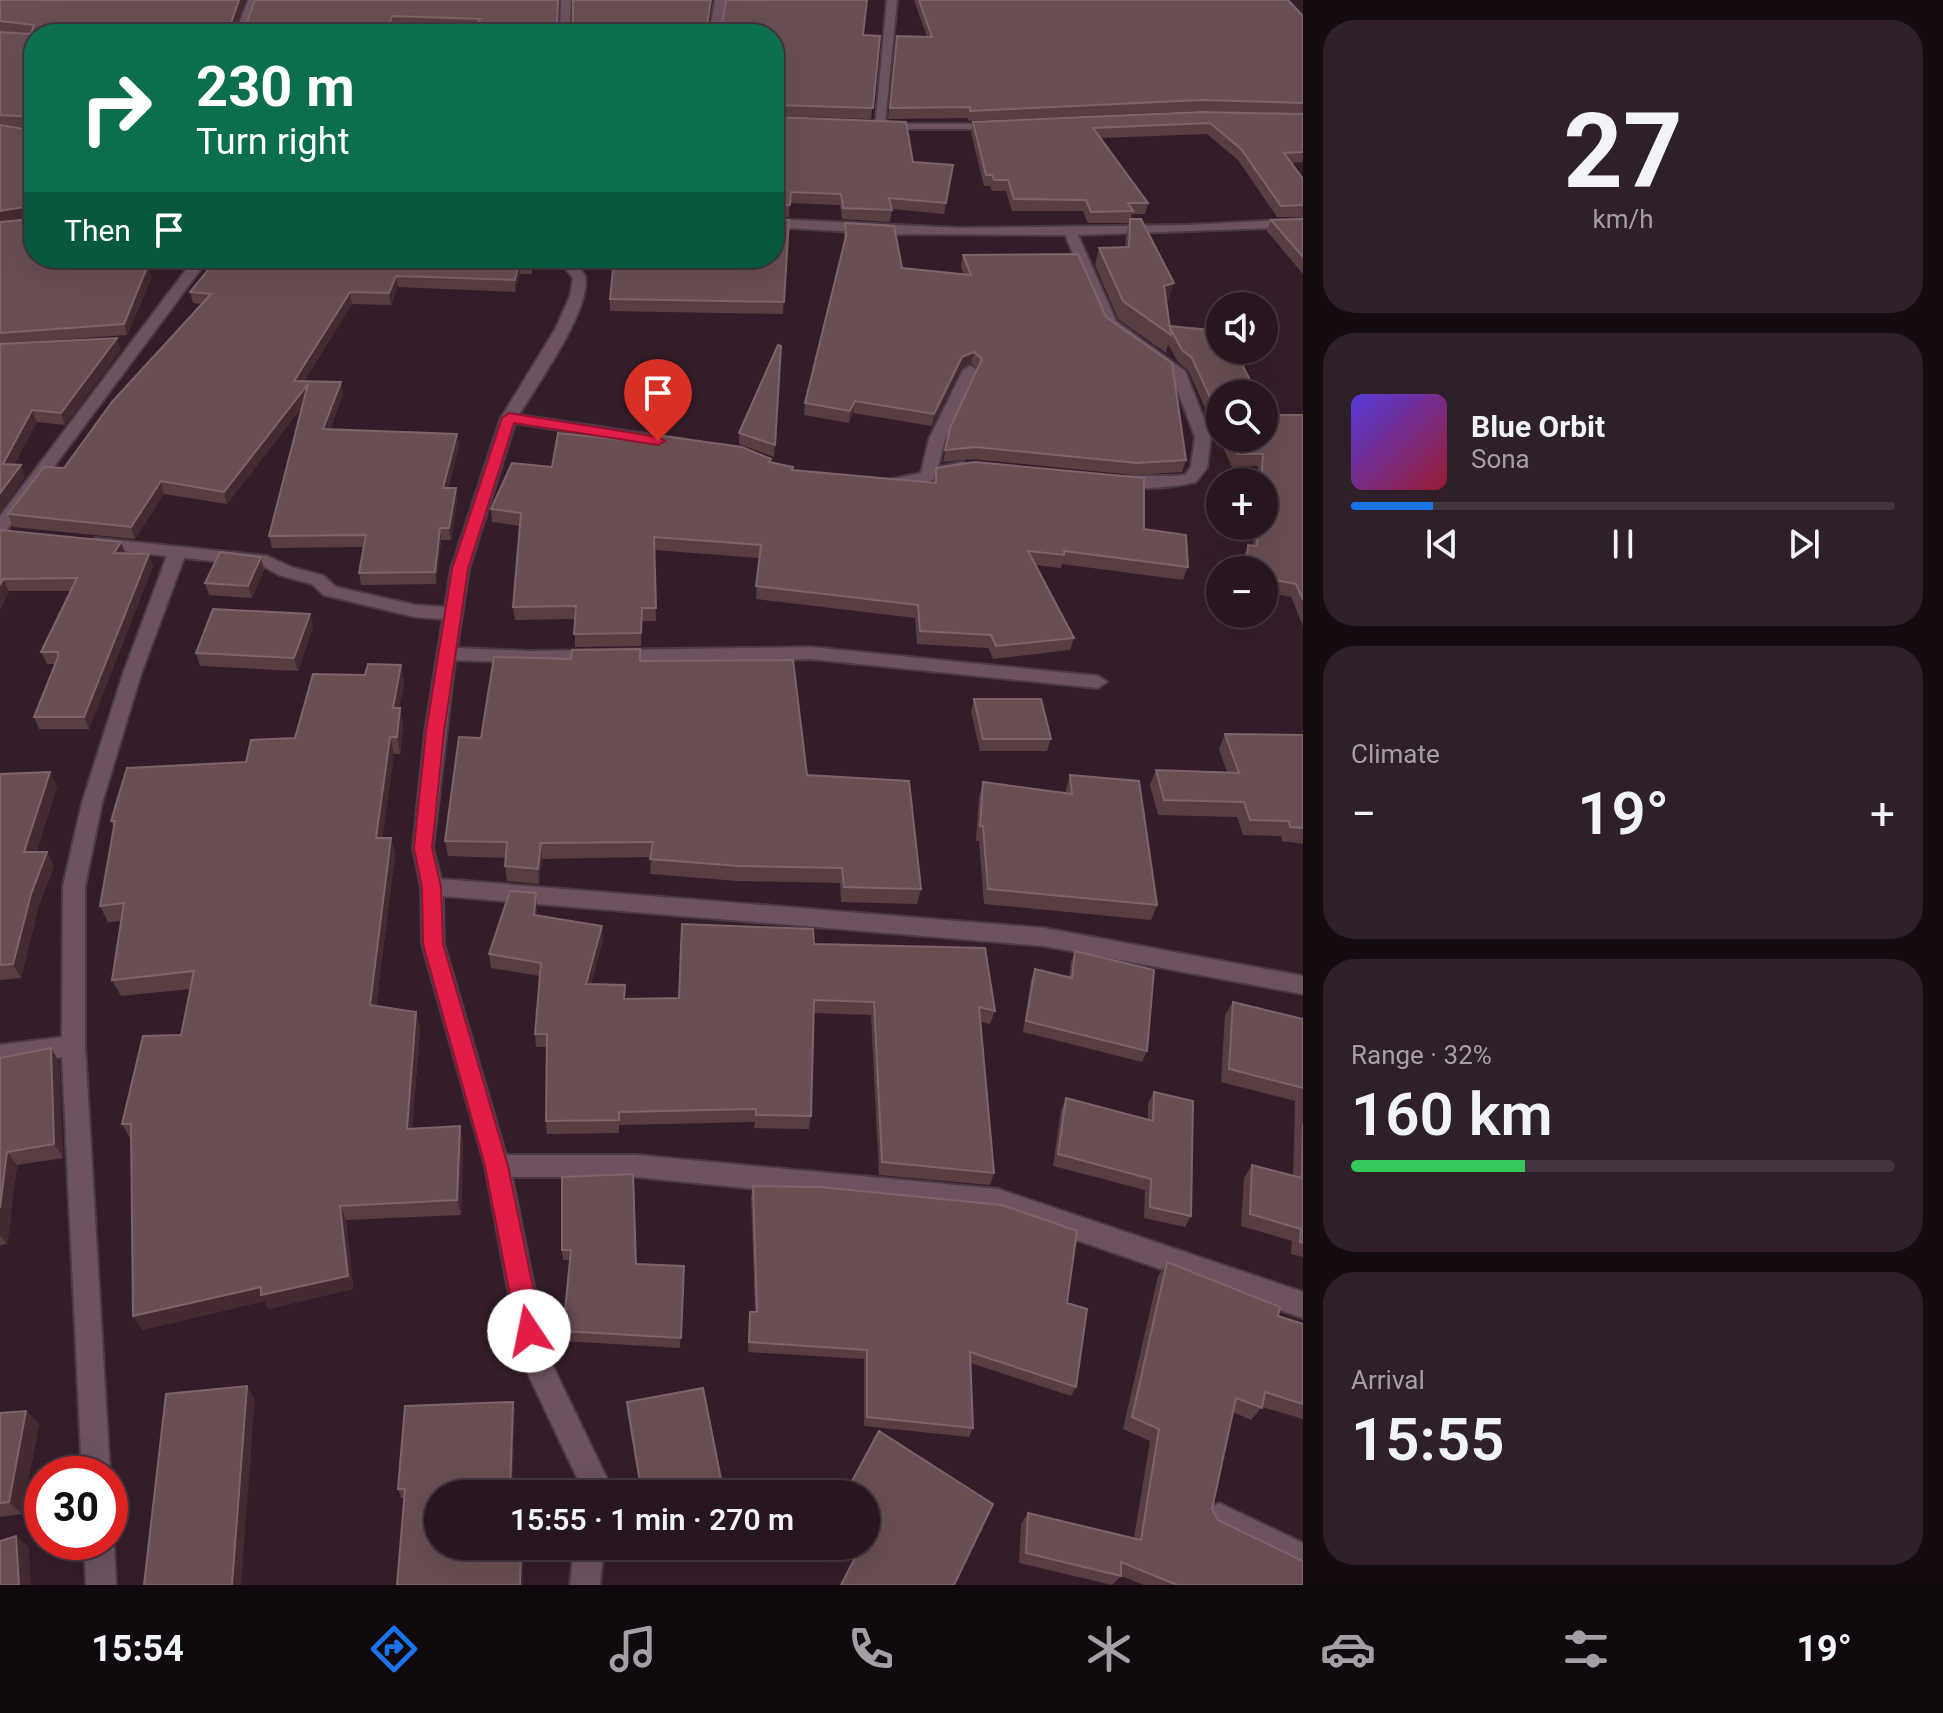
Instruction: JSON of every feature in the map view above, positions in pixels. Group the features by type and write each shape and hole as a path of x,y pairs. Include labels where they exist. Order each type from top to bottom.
{"street":[{"path":"244,24 253,0"},
{"path":"565,24 566,0"},
{"path":"716,24 720,0"},
{"path":"879,127 892,0"},
{"path":"864,126 1017,127"},
{"path":"784,224 915,234 1235,229 1303,223"},
{"path":"1070,231 1110,323 1178,371 1203,437 1199,468 1190,479 1165,483 1105,480"},
{"path":"5,532 129,343 193,268"},
{"path":"572,268 580,278 577,296 563,328 509,418 460,569 423,848 432,887 433,944 497,1166 535,1359 594,1480"},
{"path":"929,472 937,439 970,370"},
{"path":"509,418 698,446"},
{"path":"874,482 896,485 944,468 973,467"},
{"path":"74,541 267,561 285,571 318,580 330,591 415,611 454,614"},
{"path":"95,1456 73,1045 74,886 92,803 127,688 178,550"},
{"path":"448,654 530,657 811,653 1098,682"},
{"path":"432,887 1044,937 1303,985"},
{"path":"0,1055 73,1045"},
{"path":"497,1166 636,1166 998,1201 1303,1305"},
{"path":"1219,1518 1303,1558"},
{"path":"100,1560 101,1585"},
{"path":"585,1585 588,1560"}],"building":[{"path":"0,0 239,0 231,24 26,24 0,21"},
{"path":"255,0 558,0 557,24 477,24 480,19 392,16 390,24 246,24"},
{"path":"573,0 711,0 707,24 573,24"},
{"path":"726,0 867,0 863,35 880,36 873,108 784,105 784,24 722,24"},
{"path":"919,0 1288,0 1303,16 1303,103 1201,100 970,111 970,107 890,108 897,36 932,37"},
{"path":"0,32 24,34 24,116 0,115"},
{"path":"1201,112 1303,114 1303,152 1284,153 1303,179 1303,205 1281,206 1241,149 1210,123 1093,128 1148,203 1128,203 1133,211 1091,212 1086,200 1014,199 1008,180 994,180 992,175 986,175 973,122"},
{"path":"784,117 906,122 913,162 953,165 946,203 889,198 892,210 843,208 841,194 791,192 790,205 784,205"},
{"path":"0,125 24,129 24,207 0,211"},
{"path":"784,219 789,220 784,302 610,299 613,268 784,268"},
{"path":"1130,219 1141,219 1174,283 1164,286 1171,335 1123,301 1099,248 1129,247"},
{"path":"1303,219 1303,257 1271,220"},
{"path":"24,220 24,268 147,268 124,324 0,333 0,222"},
{"path":"845,223 894,226 902,268 971,275 963,255 1078,254 1106,317 1172,363 1186,460 1137,463 976,447 945,450 950,428 982,359 974,352 962,357 934,414 855,401 850,411 805,403 846,236"},
{"path":"210,268 518,268 515,280 396,276 389,293 350,292 294,381 341,382 323,429 457,434 443,488 456,488 449,528 440,528 435,572 359,573 366,535 269,536 308,384 224,492 161,481 131,527 8,514 44,467 64,468 112,402 211,294 190,292"},
{"path":"1169,326 1206,330 1206,364 1242,364 1250,380 1206,380 1206,388 1192,358 1182,350"},
{"path":"117,338 61,413 32,410 3,464 21,465 0,493 0,344"},
{"path":"778,345 781,346 775,445 739,433"},
{"path":"1278,415 1303,415 1303,600 1296,584 1278,581 1278,556 1248,556 1248,545 1257,546 1257,540 1278,540 1278,468 1262,468 1263,454 1237,454 1278,452"},
{"path":"558,433 661,444 664,436 742,447 771,459 769,462 793,467 792,470 936,483 936,468 975,462 1144,478 1144,529 1186,535 1188,567 1064,551 1064,555 1028,551 1074,638 996,646 991,635 920,631 918,605 756,586 761,545 654,537 656,608 642,608 641,633 574,634 576,606 513,607 521,513 491,509 512,463 552,467"},
{"path":"0,530 121,542 114,553 149,554 84,717 34,717 58,657 58,652 41,652 77,578 3,579 0,585"},
{"path":"220,552 261,557 248,586 205,583"},
{"path":"213,609 310,614 294,658 196,653"},
{"path":"640,649 640,661 793,660 807,775 909,781 921,889 844,887 842,868 739,866 650,859 653,842 541,843 538,869 505,866 507,842 445,841 459,737 481,738 494,657 571,659 572,650"},
{"path":"368,664 401,665 393,708 400,708 397,737 390,737 376,838 391,838 370,1005 416,1012 407,1129 460,1126 457,1200 340,1206 348,1276 261,1295 261,1287 133,1316 131,1124 122,1124 143,1036 181,1035 194,971 112,980 124,903 100,906 115,821 111,821 127,768 246,762 251,740 295,738 313,674 365,675"},
{"path":"974,699 1041,699 1051,739 983,739"},
{"path":"1225,734 1303,735 1303,828 1290,827 1289,821 1250,820 1244,802 1164,800 1156,770 1239,773"},
{"path":"50,772 24,852 47,852 31,894 13,964 0,965 0,774"},
{"path":"1070,775 1139,781 1157,905 988,889 983,826 980,826 983,782 1072,794"},
{"path":"510,891 536,893 534,915 602,926 586,984 625,985 624,999 679,998 682,924 813,929 814,944 985,948 995,1011 979,1007 994,1173 882,1162 874,1002 814,1000 811,1116 756,1115 756,1109 619,1112 619,1120 546,1121 547,1034 535,1034 541,963 489,954"},
{"path":"1075,951 1154,970 1147,1051 1026,1021 1035,969 1072,978"},
{"path":"1233,1002 1303,1019 1303,1088 1229,1069"},
{"path":"51,1048 54,1144 7,1152 0,1208 0,1058"},
{"path":"1154,1092 1193,1101 1191,1216 1150,1207 1151,1179 1058,1154 1066,1098 1153,1121"},
{"path":"1303,1124 1303,1243 1300,1242 1301,1229 1250,1214 1252,1165 1302,1178"},
{"path":"633,1174 636,1264 684,1266 681,1338 563,1331 571,1250 562,1250 562,1177"},
{"path":"753,1186 820,1187 1002,1205 1077,1231 1067,1303 1087,1309 1076,1387 970,1352 973,1428 867,1417 867,1350 749,1342 750,1312 757,1312"},
{"path":"1167,1262 1280,1307 1278,1316 1303,1324 1303,1404 1265,1392 1262,1408 1236,1398 1212,1509 1218,1520 1303,1561 1303,1585 1177,1585 1121,1562 1121,1576 1026,1553 1028,1513 1141,1540 1159,1429 1132,1417"},
{"path":"247,1386 232,1585 144,1585 166,1394"},
{"path":"703,1388 721,1479 640,1480 627,1402"},
{"path":"513,1402 510,1480 424,1480 424,1560 521,1560 520,1585 397,1585 405,1489 398,1489 405,1406"},
{"path":"26,1411 9,1502 0,1503 0,1413"},
{"path":"879,1431 993,1504 954,1585 841,1585 854,1560 880,1560 880,1480 853,1480"},
{"path":"16,1536 19,1585 0,1585 0,1541"}],"route":[{"path":"529,1331 497,1166 433,944 432,887 423,848 435,732 460,569 509,418 658,441"}]}
